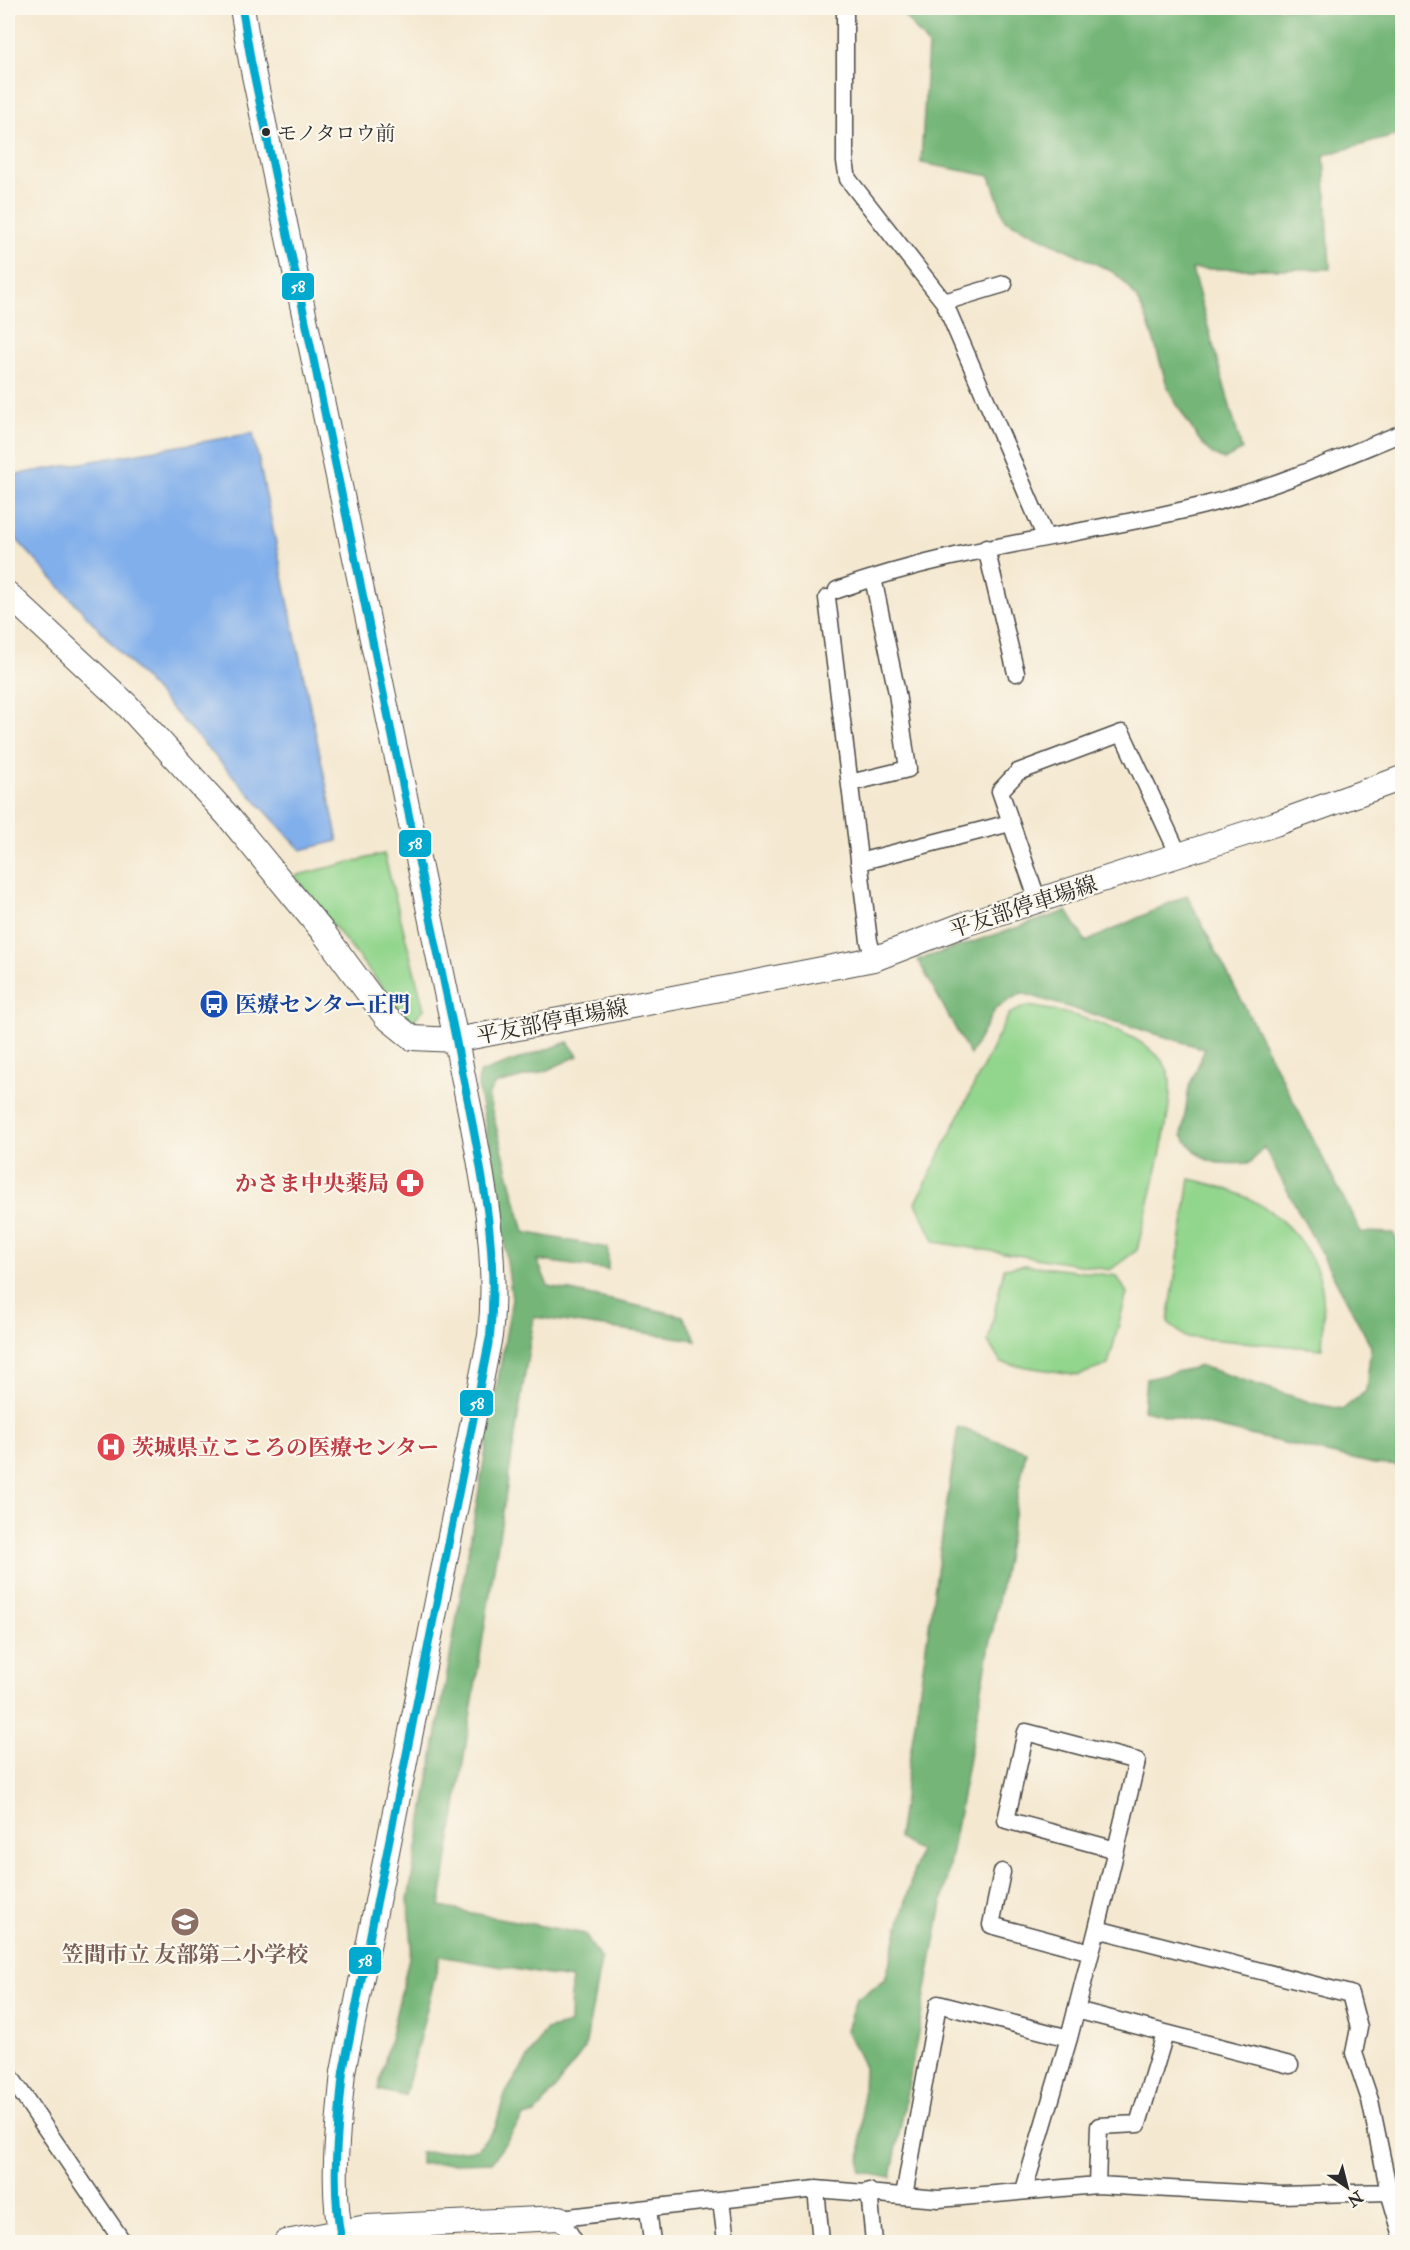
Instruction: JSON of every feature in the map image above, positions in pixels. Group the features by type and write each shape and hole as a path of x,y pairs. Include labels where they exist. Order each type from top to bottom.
{"main road":[{"path":"8,594 127,705 227,815 317,924 386,1017 412,1038 456,1040 252,69 242,8"},
{"name":"平友部停車場線","path":"341,2237 338,2128 352,2016 492,1317 491,1246 485,1196 456,1040 874,959 965,924 1179,855 1402,778"},
{"path":"286,2242 560,2218"}],"street":[{"path":"845,8 845,162 848,178 944,303 1045,536"},
{"path":"944,303 1004,284"},
{"path":"874,959 850,783 832,594 873,578 986,548 1137,520 1208,504 1290,477 1402,433"},
{"path":"986,548 1016,673"},
{"path":"850,783 908,769 897,693 873,578"},
{"path":"1038,901 1000,791 1018,771 1122,733 1179,855"},
{"path":"859,861 1010,823"},
{"path":"1024,2190 1092,1952 1137,1761 1026,1732 1006,1820 1116,1850"},
{"path":"1002,1872 991,1925 1092,1952"},
{"path":"1097,1929 1350,1994 1359,2028 1354,2053 1370,2100 1395,2198 1402,2236"},
{"path":"904,2196 938,2004 1069,2038"},
{"path":"1076,2010 1290,2065"},
{"path":"1097,2185 1099,2126 1137,2124 1165,2034"},
{"path":"8,2073 123,2242"},
{"path":"575,2242 560,2218 816,2189 869,2191 939,2199 1097,2185 1280,2195 1395,2198"},
{"path":"816,2189 821,2242"},
{"path":"869,2191 874,2242"},
{"path":"721,2200 726,2242"},
{"path":"648,2208 652,2242"}],"green space":[{"path":"898,8 1402,8 1402,134 1324,155 1330,269 1192,269 1242,450 1224,460 1212,454 1200,441 1168,388 1143,310 1125,283 1113,272 1005,220 990,176 921,163 928,45"},
{"path":"384,854 424,1009 411,1023 294,876"},
{"path":"1187,895 1361,1232 1393,1233 1402,1250 1402,1466 1374,1464 1143,1410 1146,1379 1201,1366 1316,1404 1343,1409 1366,1391 1371,1346 1264,1147 1250,1163 1218,1163 1197,1153 1182,1135 1189,1087 1205,1049 1022,993 996,1008 970,1055 918,960 1067,911 1086,942"},
{"path":"1026,1006 1085,1019 1129,1036 1147,1047 1161,1060 1169,1075 1170,1089 1164,1134 1137,1250 1110,1270 935,1242 916,1203 1009,1014"},
{"path":"568,1042 578,1056 545,1071 494,1085 488,1096 524,1232 608,1248 608,1270 537,1260 548,1286 683,1316 696,1340 534,1317 440,1907 585,1934 601,1960 585,2048 536,2114 523,2117 492,2162 420,2164 420,2153 477,2149 495,2128 505,2094 546,2030 570,2024 571,1979 440,1956 405,2096 378,2090 412,1945 408,1900 512,1299 496,1179 478,1086 479,1073"},
{"path":"1190,1179 1230,1190 1248,1198 1264,1207 1293,1233 1316,1268 1322,1287 1324,1308 1322,1349 1185,1337 1168,1322"},
{"path":"1026,1265 1117,1276 1127,1293 1108,1365 1079,1375 1001,1363 988,1342 1004,1268"},
{"path":"958,1427 1026,1451 891,2178 860,2172 864,2067 846,2030 856,1999 885,1980 919,1851 898,1838"}],"water":[{"path":"253,433 338,841 301,850 8,530 8,476"}],"transit line":[{"name":"58","path":"242,8 251,61 478,1150 492,1262 490,1336 343,2072 337,2136 336,2179 336,2200 342,2242"}],"place":[{"name":"モノタロウ前","path":"266,132"},
{"name":"医療センター正門","path":"214,1004"},
{"name":"かさま中央薬局","path":"410,1183"},
{"name":"茨城県立こころの医療センター","path":"111,1447"},
{"name":"笠間市立 友部第二小学校","path":"185,1922"}]}
